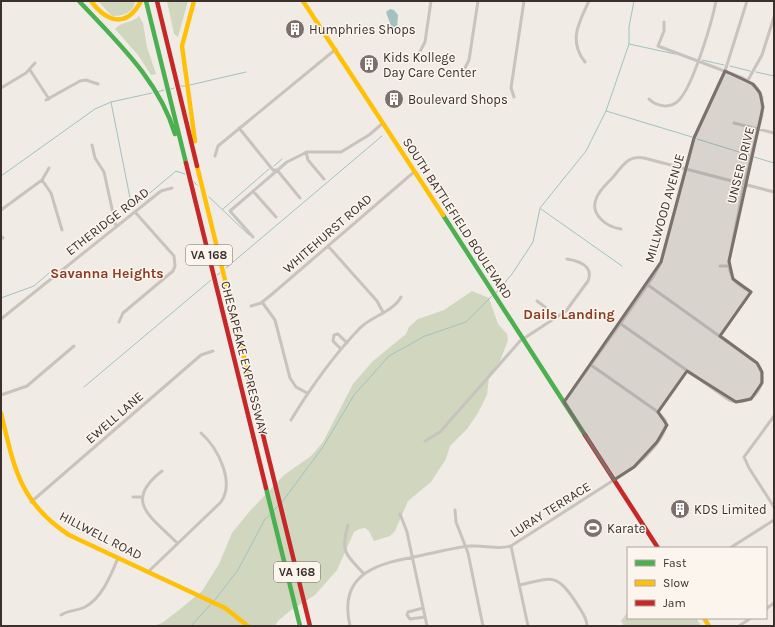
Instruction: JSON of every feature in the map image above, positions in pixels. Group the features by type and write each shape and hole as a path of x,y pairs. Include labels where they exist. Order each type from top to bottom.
{"main road":[{"path":"79,1 126,48 150,82 174,128 178,147 188,171"},
{"path":"91,1 102,15 117,20 133,14 138,9 141,1"},
{"name":"CHESAPEAKE EXPRESSWAY","path":"146,1 300,626"},
{"name":"CHESAPEAKE EXPRESSWAY","path":"157,1 310,626"},
{"path":"194,1 185,34 182,52 202,185"},
{"name":"SOUTH BATTLEFIELD BOULEVARD","path":"303,1 336,49 657,547"},
{"name":"HILLWELL ROAD","path":"1,413 20,482 31,502 60,530 225,608 248,626"}],"street":[{"path":"416,59 425,42 431,1"},
{"path":"463,72 469,60 478,1"},
{"path":"514,97 511,88 524,1"},
{"path":"585,62 577,50 575,36 576,29 589,1"},
{"path":"649,99 654,104 663,106 676,103 682,97 699,61 716,1"},
{"name":"MILLWOOD AVENUE","path":"564,402 648,285 662,258 694,138 725,71 747,1"},
{"path":"664,22 664,31 658,46 748,80 762,55 774,17"},
{"path":"215,156 218,146 336,49"},
{"path":"1,88 30,70 35,63"},
{"path":"30,70 47,99 80,81 86,80 98,84"},
{"name":"UNSER DRIVE","path":"729,266 744,184 763,110 763,102 757,88 748,80"},
{"path":"253,237 230,211 287,162 306,152 340,152 369,135 383,123"},
{"path":"734,123 774,133"},
{"path":"239,128 274,170 277,170 300,198"},
{"path":"92,145 95,158 104,172 116,227"},
{"path":"306,152 308,160 324,179"},
{"path":"621,229 610,226 602,220 596,212 595,203 598,195 625,163 638,157 774,192"},
{"path":"1,210 42,180 49,168"},
{"name":"WHITEHURST ROAD","path":"251,306 262,302 414,172"},
{"path":"42,180 51,193 62,230"},
{"name":"ETHERIDGE ROAD","path":"1,319 161,191 172,188"},
{"path":"253,191 276,217"},
{"path":"119,322 123,313 173,271 175,266 174,256 135,212"},
{"path":"328,246 377,301 383,312"},
{"path":"425,441 440,432 523,339 566,311 589,278 589,272 585,266 579,262 567,259"},
{"path":"720,266 729,266 735,281 750,292 720,336"},
{"path":"621,324 732,401 748,400 758,391 762,376 758,364 648,285"},
{"path":"291,420 307,393 347,342 365,323 397,304 401,297"},
{"path":"537,300 553,319"},
{"path":"262,302 275,320 290,378 294,384 307,393"},
{"path":"341,349 333,341 334,335 338,334 347,342"},
{"path":"1,396 27,386 74,346"},
{"name":"EWELL LANE","path":"31,502 201,355 213,351"},
{"path":"591,365 658,412 687,370"},
{"name":"LURAY TERRACE","path":"350,626 347,613 349,598 356,584 364,574 382,564 466,546 500,548 511,546 640,462 664,432 666,422 658,412"},
{"path":"774,416 744,458 774,507"},
{"path":"148,572 220,502 226,492 226,479 220,461 212,444 201,433"},
{"path":"162,471 150,481 145,488 142,497 143,504 148,513 177,543"},
{"path":"133,497 142,497"},
{"path":"455,510 456,522 466,546 483,626"},
{"path":"400,514 406,525 427,626"},
{"path":"732,547 774,520"},
{"path":"348,526 344,540 344,548 349,557 364,574"},
{"path":"511,546 528,626"},
{"path":"61,615 65,612 82,608 94,600 108,581 118,558"},
{"path":"520,585 550,579 560,582 568,590 584,614 587,626"},
{"path":"423,608 408,612 407,615 410,619 425,617"},
{"path":"739,626 750,619"}],"highlighted area":[{"path":"725,71 753,84 760,93 763,107 729,261 733,279 751,292 720,336 757,363 762,372 762,383 751,399 736,402 687,371 658,412 667,425 657,442 634,467 614,480 564,402 661,262 694,138"}],"green space":[{"path":"98,1 135,1 133,8 127,13 112,16"},
{"path":"167,1 188,1 178,37 174,34"},
{"path":"139,16 143,23 147,47 156,74 151,75 138,55 115,29 117,26 136,19"},
{"path":"472,291 489,298 498,324 507,334 508,340 500,361 489,377 487,395 478,413 467,429 450,446 446,459 431,482 408,501 395,531 390,536 374,541 369,531 365,528 354,532 337,570 315,595 291,610 278,621 275,626 153,626 162,623 202,591 219,564 232,533 249,512 284,475 311,456 323,442 353,384 373,361 406,334 409,327 418,319 444,310"},
{"path":"627,612 627,619 697,619 701,626 624,626 621,621"}],"water":[{"path":"390,9 394,10 398,15 397,28 394,30 386,12"}],"waterway":[{"path":"496,293 512,274 533,242 540,208 586,151 606,111 629,44 629,27 634,1"},
{"path":"629,44 675,54"},
{"path":"702,60 724,65"},
{"path":"730,66 750,71"},
{"path":"190,85 246,72"},
{"path":"756,72 774,76"},
{"path":"158,92 164,90"},
{"path":"1,176 95,109 111,102 152,93"},
{"path":"111,102 132,208 176,171 185,174"},
{"path":"606,111 692,137"},
{"path":"226,268 382,136"},
{"path":"697,139 749,155"},
{"path":"754,157 774,163"},
{"path":"274,166 282,159"},
{"path":"223,209 269,169"},
{"path":"194,182 197,185"},
{"path":"209,197 249,235"},
{"path":"541,209 622,266"},
{"path":"1,298 34,286 49,273"},
{"path":"84,387 211,280"},
{"path":"282,502 323,447 354,395 389,356 425,336 466,322 493,295"},
{"path":"273,511 278,506"},
{"path":"214,601 238,570 265,519 270,515"},
{"path":"191,626 212,603"}],"traffic: fast":[{"path":"79,1 135,62 158,96 168,114 175,134"},
{"path":"146,1 186,163"},
{"path":"443,215 585,435"},
{"path":"266,488 300,626"}],"traffic: slow":[{"path":"91,1 104,14 110,18 117,19 123,19 130,15 141,1"},
{"path":"194,1 182,46 195,141"},
{"path":"303,1 443,215"},
{"path":"197,166 249,378"},
{"path":"1,413 10,450 21,482 39,510 52,522 69,535 225,608 248,626"},
{"path":"705,619 709,626"}],"traffic: jam":[{"path":"157,1 197,166"},
{"path":"186,163 266,488"},
{"path":"249,378 310,626"},
{"path":"585,435 657,547"}],"place":[{"name":"Humphries Shops","path":"295,29"},
{"name":"Kids Kollege Day Care Center","path":"369,64"},
{"name":"Boulevard Shops","path":"394,99"},
{"name":"KDS Limited","path":"680,509"},
{"name":"Karate","path":"593,528"}],"district":[{"name":"Savanna Heights","path":"107,273"},
{"name":"Dails Landing","path":"569,314"}]}
